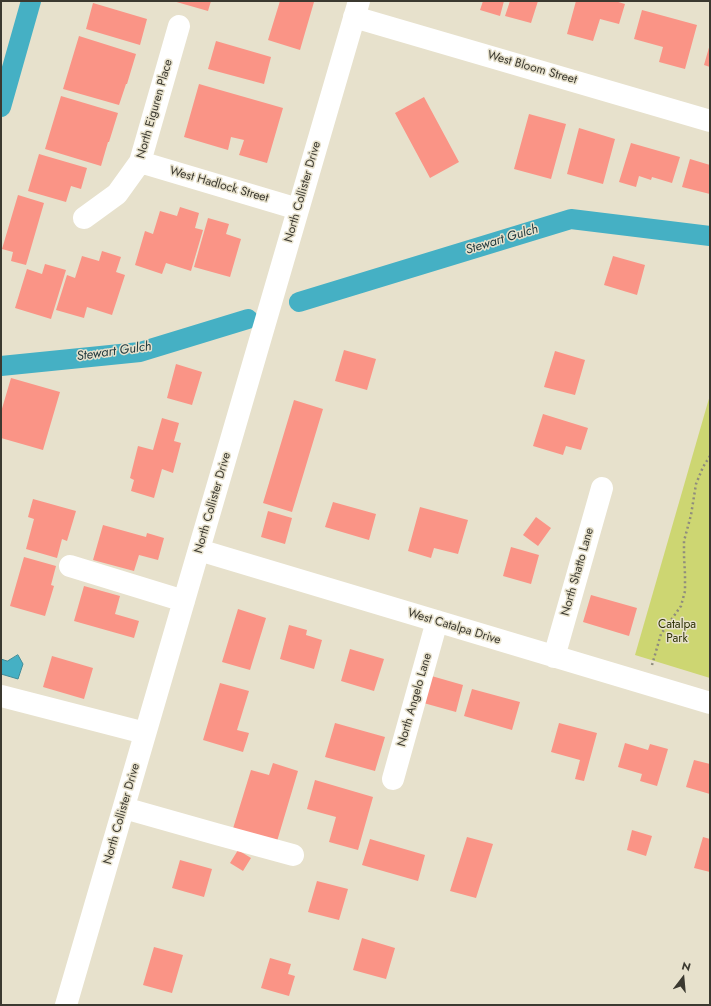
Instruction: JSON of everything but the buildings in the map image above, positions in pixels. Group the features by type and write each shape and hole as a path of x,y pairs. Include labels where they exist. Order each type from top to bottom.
{"street":[{"name":"West Bloom Street","path":"356,9 710,120"},
{"name":"North Collister Drive","path":"66,1005 356,9"},
{"name":"North Eiguren Place","path":"84,218 117,194 140,162 179,26"},
{"name":"West Hadlock Street","path":"140,162 298,209"},
{"name":"North Shatto Lane","path":"554,657 602,488"},
{"name":"West Catalpa Drive","path":"199,550 710,703"},
{"path":"70,566 184,601"},
{"name":"North Angelo Lane","path":"393,779 437,621"},
{"path":"1,696 146,733"},
{"path":"124,808 293,855"}],"path":[{"path":"651,667 661,634 681,606 685,591 684,540 691,515 696,484 703,467 710,456"}],"green space":[{"name":"Catalpa Park","path":"710,395 710,678 635,655"}],"water":[{"path":"18,655 23,664 18,679 1,674 1,659 7,661"}],"waterway":[{"path":"1,107 31,1"},
{"name":"Stewart Gulch","path":"299,302 571,219 710,236"},
{"name":"Stewart Gulch","path":"1,366 140,352 248,319"}]}
